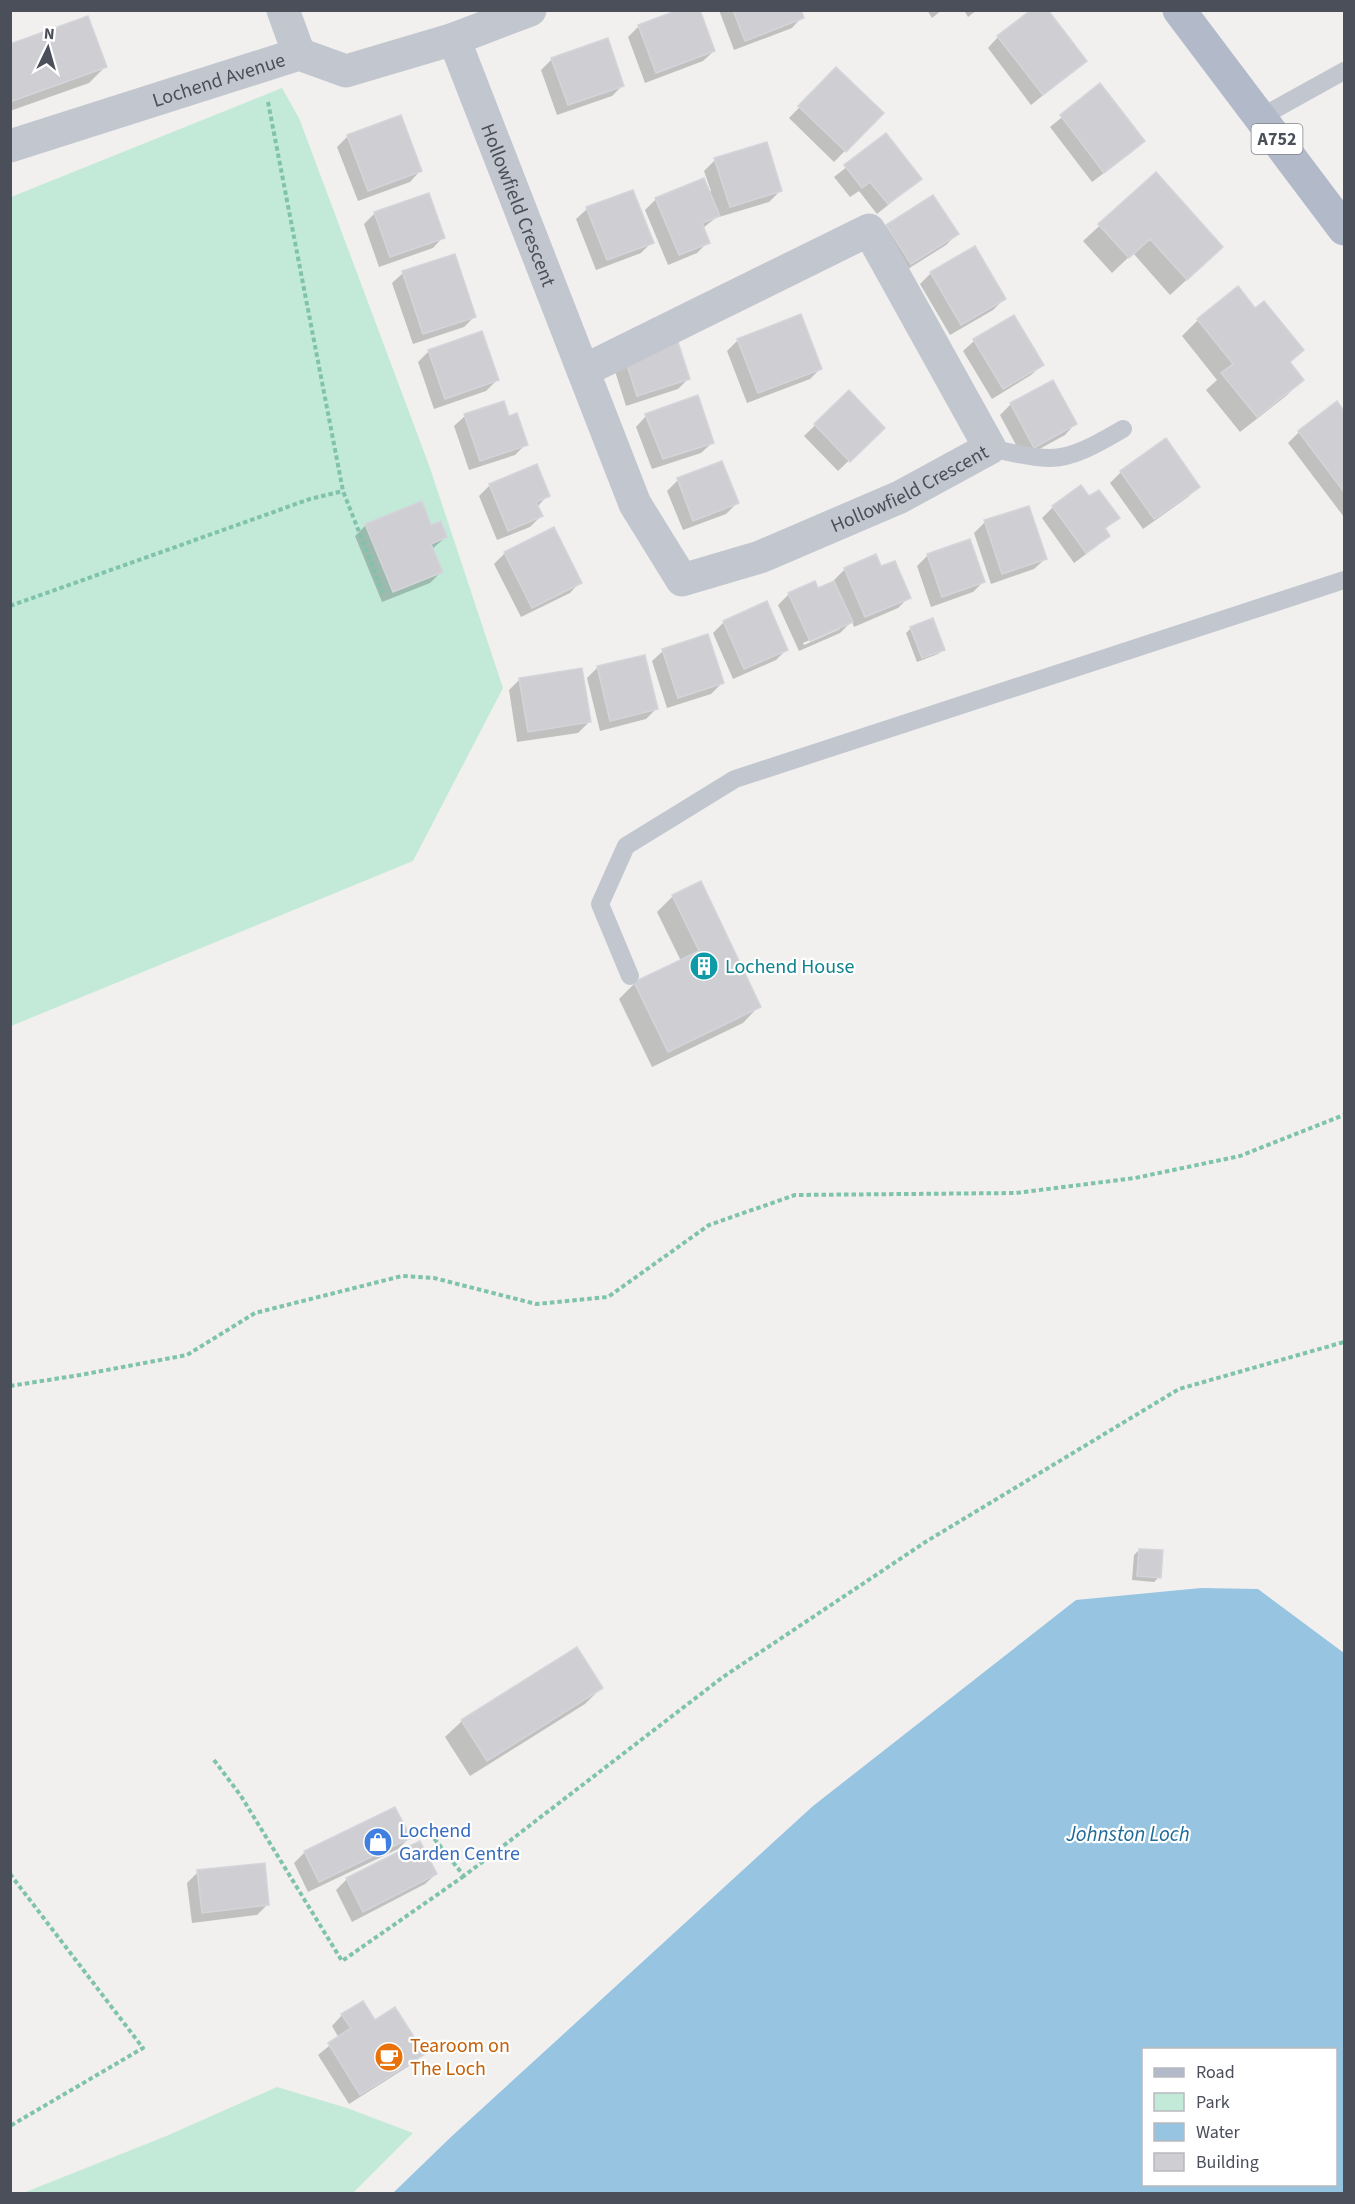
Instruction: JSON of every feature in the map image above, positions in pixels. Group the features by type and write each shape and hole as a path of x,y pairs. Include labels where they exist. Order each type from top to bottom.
{"main road":[{"name":"A752","path":"1179,10 1344,229"}],"street":[{"path":"283,10 299,54"},
{"name":"Lochend Avenue","path":"10,146 299,54 346,71 454,39 530,10"},
{"name":"Hollowfield Crescent","path":"454,39 634,504 682,580 759,557 900,497 990,448 869,230 583,371"}],"lane":[{"path":"1261,117 1344,71"},
{"path":"990,448 1027,456 1051,458 1069,455 1105,440 1123,429"},
{"path":"630,976 600,904 626,846 735,779 1344,579"}],"path":[{"path":"266,64 266,92 343,491 383,594"},
{"path":"10,606 310,499 343,491"},
{"path":"10,1386 80,1376 187,1355 255,1313 402,1275 434,1278 536,1304 608,1297 709,1226 795,1195 1016,1193 1134,1178 1240,1156 1344,1115"},
{"path":"214,1760 241,1796 342,1961 464,1876 723,1677 967,1516 1179,1389 1344,1342"},
{"path":"425,1827 464,1876"},
{"path":"10,1874 143,2048 10,2126"}],"green space":[{"path":"282,88 299,118 430,468 503,688 413,861 11,1026 11,197"},
{"path":"277,2087 347,2108 413,2133 353,2193 23,2193 164,2137"}],"water":[{"name":"Johnston Loch","path":"1201,1588 1258,1589 1344,1653 1344,2193 393,2193 452,2136 813,1806 1076,1600"}],"building":[{"path":"678,10 700,10 715,51 656,73 638,25"},
{"path":"733,10 801,10 804,18 745,41"},
{"path":"1031,10 1048,10 1087,61 1043,95 997,36"},
{"path":"88,16 107,67 10,102 10,44"},
{"path":"608,38 624,86 568,105 551,58"},
{"path":"836,67 884,113 846,152 798,106"},
{"path":"1100,83 1145,141 1104,173 1060,115"},
{"path":"401,115 422,171 368,191 347,135"},
{"path":"886,133 922,179 888,204 870,182 862,188 844,165"},
{"path":"767,142 782,191 730,207 714,158"},
{"path":"1156,172 1223,247 1187,280 1150,239 1129,258 1098,224"},
{"path":"704,178 720,216 702,223 710,243 679,255 655,198"},
{"path":"633,190 654,243 607,260 586,207"},
{"path":"429,193 445,238 390,257 374,212"},
{"path":"933,195 959,234 911,264 886,225"},
{"path":"975,246 1006,299 961,325 930,272"},
{"path":"455,254 476,317 423,334 402,271"},
{"path":"1238,286 1255,308 1264,301 1304,350 1290,362 1304,380 1257,417 1221,373 1233,364 1197,319"},
{"path":"801,314 822,369 758,393 737,339"},
{"path":"1014,315 1044,365 1003,389 973,339"},
{"path":"482,331 499,380 445,399 428,350"},
{"path":"677,339 690,379 637,396 624,356"},
{"path":"1053,380 1077,424 1034,448 1010,403"},
{"path":"849,390 885,428 850,462 814,424"},
{"path":"698,395 714,443 663,459 645,414"},
{"path":"504,401 509,416 517,413 528,445 480,461 464,414"},
{"path":"1337,401 1344,411 1344,492 1298,431"},
{"path":"1166,438 1200,487 1154,519 1120,471"},
{"path":"722,461 739,503 693,521 677,478"},
{"path":"537,464 550,496 536,502 543,516 508,531 489,484"},
{"path":"1081,485 1089,496 1099,490 1120,518 1105,528 1110,536 1086,553 1052,506"},
{"path":"422,501 431,525 441,521 447,537 431,544 443,572 393,592 365,524"},
{"path":"1029,506 1047,559 1002,574 984,520"},
{"path":"554,527 582,583 532,608 504,552"},
{"path":"970,539 985,582 942,597 927,554"},
{"path":"876,554 881,566 895,561 911,598 865,617 844,568"},
{"path":"815,581 818,588 834,581 853,622 810,641 788,593"},
{"path":"767,601 788,650 744,669 723,621"},
{"path":"933,618 945,650 922,658 910,627"},
{"path":"708,634 724,683 678,698 662,649"},
{"path":"645,655 658,709 610,721 597,666"},
{"path":"582,668 591,722 528,732 519,678"},
{"name":"Lochend House","path":"701,881 761,1007 668,1052 634,982 699,951 672,895"},
{"path":"1139,1549 1163,1550 1161,1578 1137,1576"},
{"path":"577,1647 603,1688 487,1761 461,1720"},
{"path":"395,1807 411,1838 319,1882 304,1851"},
{"path":"420,1841 437,1874 363,1912 346,1878"},
{"path":"265,1863 269,1905 202,1913 197,1870"},
{"path":"363,2001 375,2020 395,2007 425,2054 360,2095 328,2043 351,2028 341,2014"}],"place":[{"name":"Lochend House","path":"704,966"},
{"name":"Lochend Garden Centre","path":"378,1842"},
{"name":"Tearoom on The Loch","path":"389,2057"}]}
